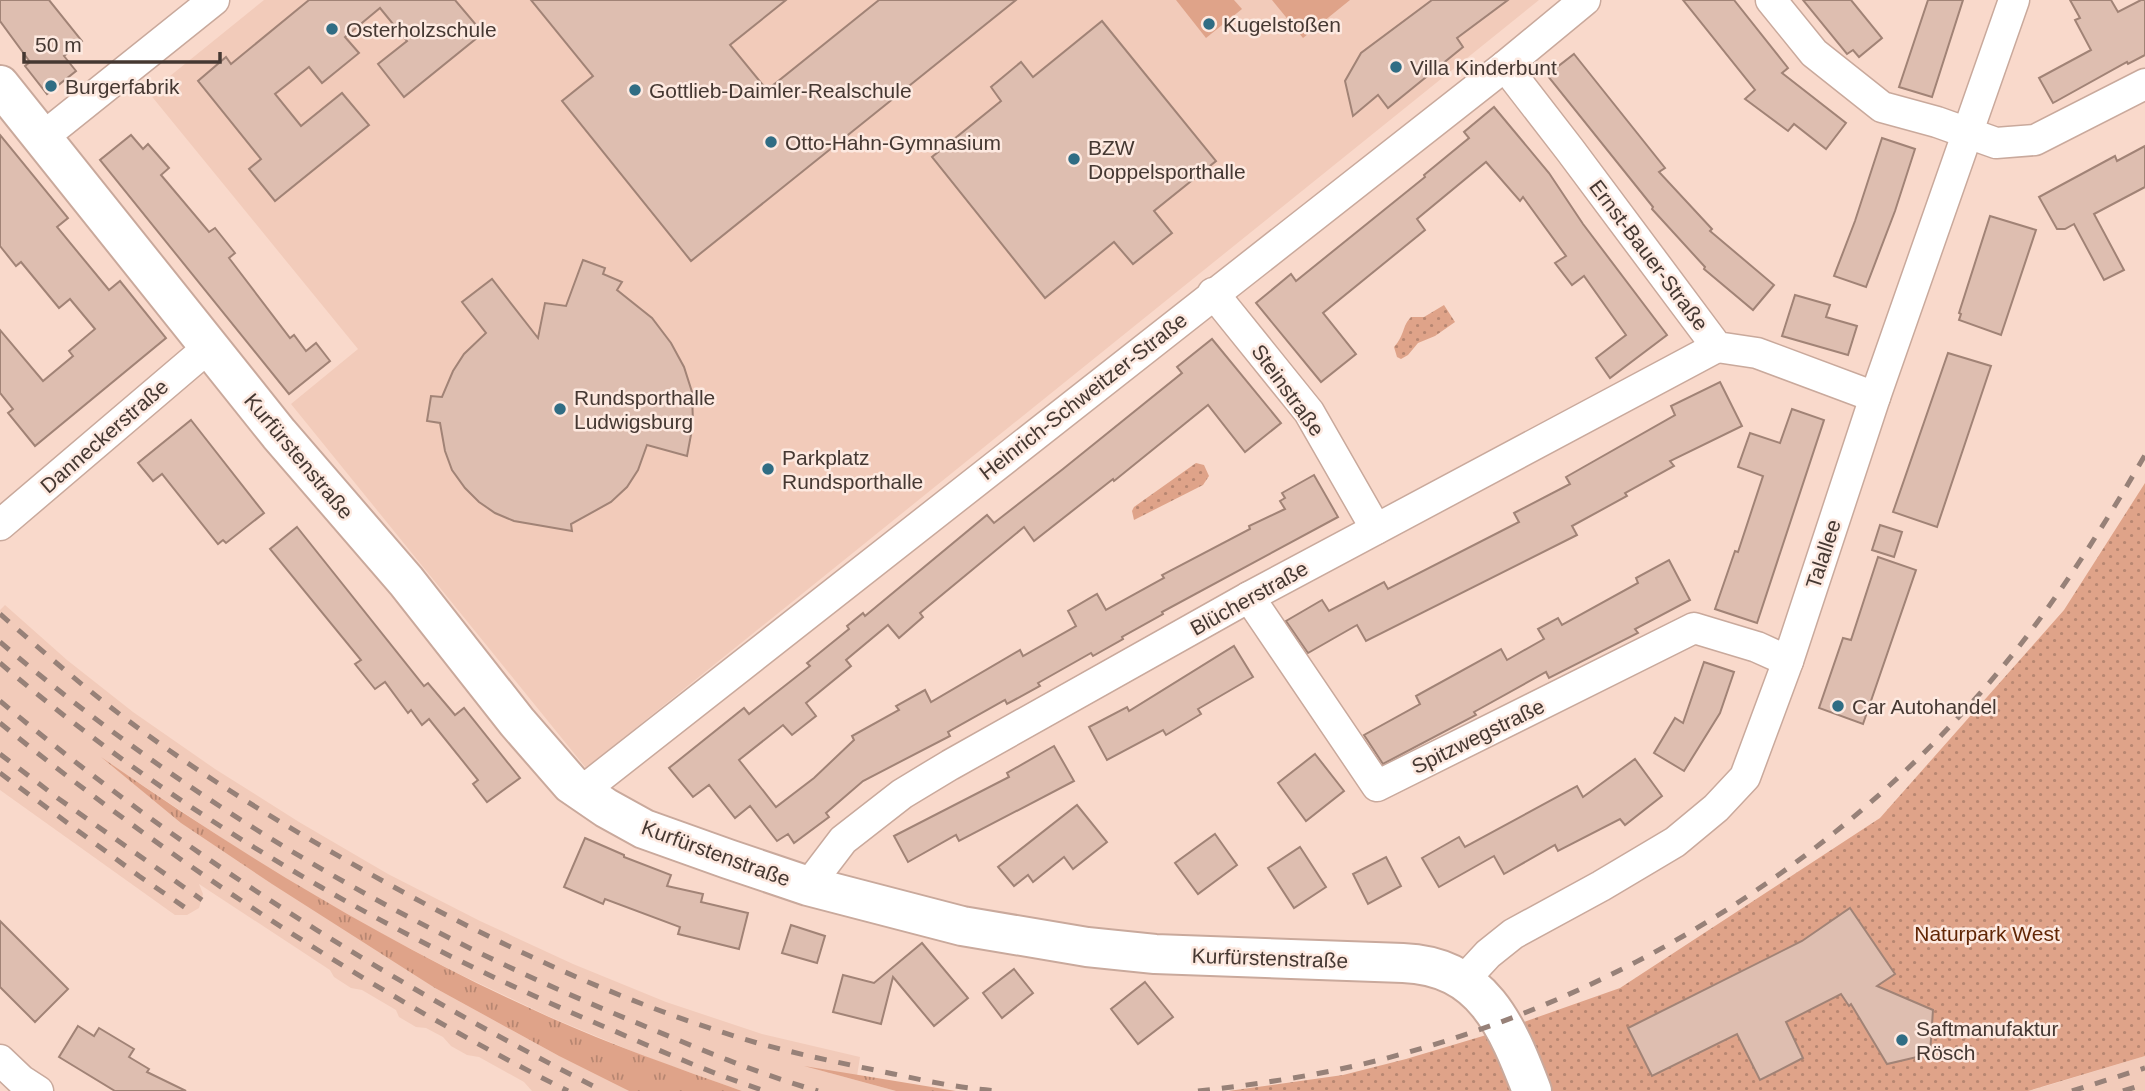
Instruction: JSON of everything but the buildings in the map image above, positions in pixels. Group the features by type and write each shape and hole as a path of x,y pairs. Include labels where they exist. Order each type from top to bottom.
{"street":[{"path":"43,137 214,0"},
{"name":"Heinrich-Schweitzer-Straße","path":"581,792 1505,66 1585,0"},
{"path":"1771,0 1814,52 1882,107 1996,143 2035,140 2145,84"},
{"name":"Talallee","path":"1464,981 1488,954 1513,934 1675,842 1716,808 1745,777 1788,661 1875,397 2014,0"},
{"name":"Ernst-Bauer-Straße","path":"1505,66 1717,347 1757,354 1875,397"},
{"name":"Kurfürstenstraße","path":"0,85 279,435 406,581 517,722 581,792 645,830 808,886 961,926 1087,947 1155,954 1419,963 1436,967 1464,981 1495,1009 1516,1050 1532,1091"},
{"name":"Steinstraße","path":"1213,293 1309,412 1376,529"},
{"name":"Danneckerstraße","path":"0,525 209,347"},
{"name":"Blücherstraße","path":"808,886 843,840 902,794 1249,597 1717,347"},
{"name":"Spitzwegstraße","path":"1249,597 1377,786 1694,628 1757,647 1788,661"},
{"path":"0,1060 21,1080 38,1091"}],"shaded area":[{"path":"264,0 1539,0 586,768 291,404 358,349 149,93"},
{"path":"5,605 67,660 133,712 215,769 388,874 573,964 666,1002 762,1034 860,1057 857,1076 815,1069 896,1091 742,1091 646,1057 550,1017 361,923 270,870 112,765 435,988 629,1091 532,1091 524,1082 479,1057 467,1055 426,1028 416,1027 399,1017 396,1010 362,990 351,988 334,977 330,970 199,884 203,894 199,908 187,915 175,915 0,790 0,610"},
{"path":"2145,1056 2145,1091 2028,1091 2046,1086"}],"green space":[{"name":"Kugelstoßen","path":"1176,0 1234,0 1242,9 1206,38"},
{"path":"1272,0 1350,0 1303,38"},
{"path":"1444,305 1455,322 1435,336 1418,343 1408,355 1401,359 1397,357 1394,347 1411,317 1424,317"},
{"path":"1196,463 1204,465 1209,476 1203,485 1134,520 1134,507"},
{"name":"Naturpark West","path":"2145,483 2145,1056 2028,1091 1546,1091 1518,1024 1620,988 1880,818 2064,610"},
{"path":"101,757 263,864 432,960 549,1017 742,1091 629,1091 559,1056 435,988 272,884 181,823"},
{"path":"1493,1033 1517,1091 1228,1091 1343,1075"},
{"path":"804,1066 956,1091 896,1091"}],"railway":[{"path":"1198,1091 1331,1071 1409,1052 1498,1023 1585,987 1669,944 1749,895 1825,840 1897,779 1963,712 2024,640 2057,595 2145,455"},
{"path":"0,614 110,706 207,776 349,862 498,941 654,1009 761,1044 929,1081 999,1091"},
{"path":"0,642 144,755 298,855 377,900 541,982 720,1057 818,1091"},
{"path":"0,663 141,773 215,823 370,914 449,956 530,994 688,1062 765,1091"},
{"path":"0,701 141,812 290,913 445,1006 603,1091"},
{"path":"0,723 133,826 274,922 419,1011 568,1091"},
{"path":"0,754 202,900"},
{"path":"0,773 193,913"},
{"path":"2072,1091 2145,1068"},
{"path":"2123,1091 2145,1084"}],"place":[{"name":"Kugelstoßen","path":"1209,24"},
{"name":"Osterholzschule","path":"332,29"},
{"name":"Villa Kinderbunt","path":"1396,67"},
{"name":"Burgerfabrik","path":"51,86"},
{"name":"Gottlieb-Daimler-Realschule","path":"635,90"},
{"name":"Otto-Hahn-Gymnasium","path":"771,142"},
{"name":"BZW Doppelsporthalle","path":"1074,159"},
{"name":"Rundsporthalle Ludwigsburg","path":"560,409"},
{"name":"Parkplatz Rundsporthalle","path":"768,469"},
{"name":"Car Autohandel","path":"1838,706"},
{"name":"Saftmanufaktur Rösch","path":"1902,1040"}]}
